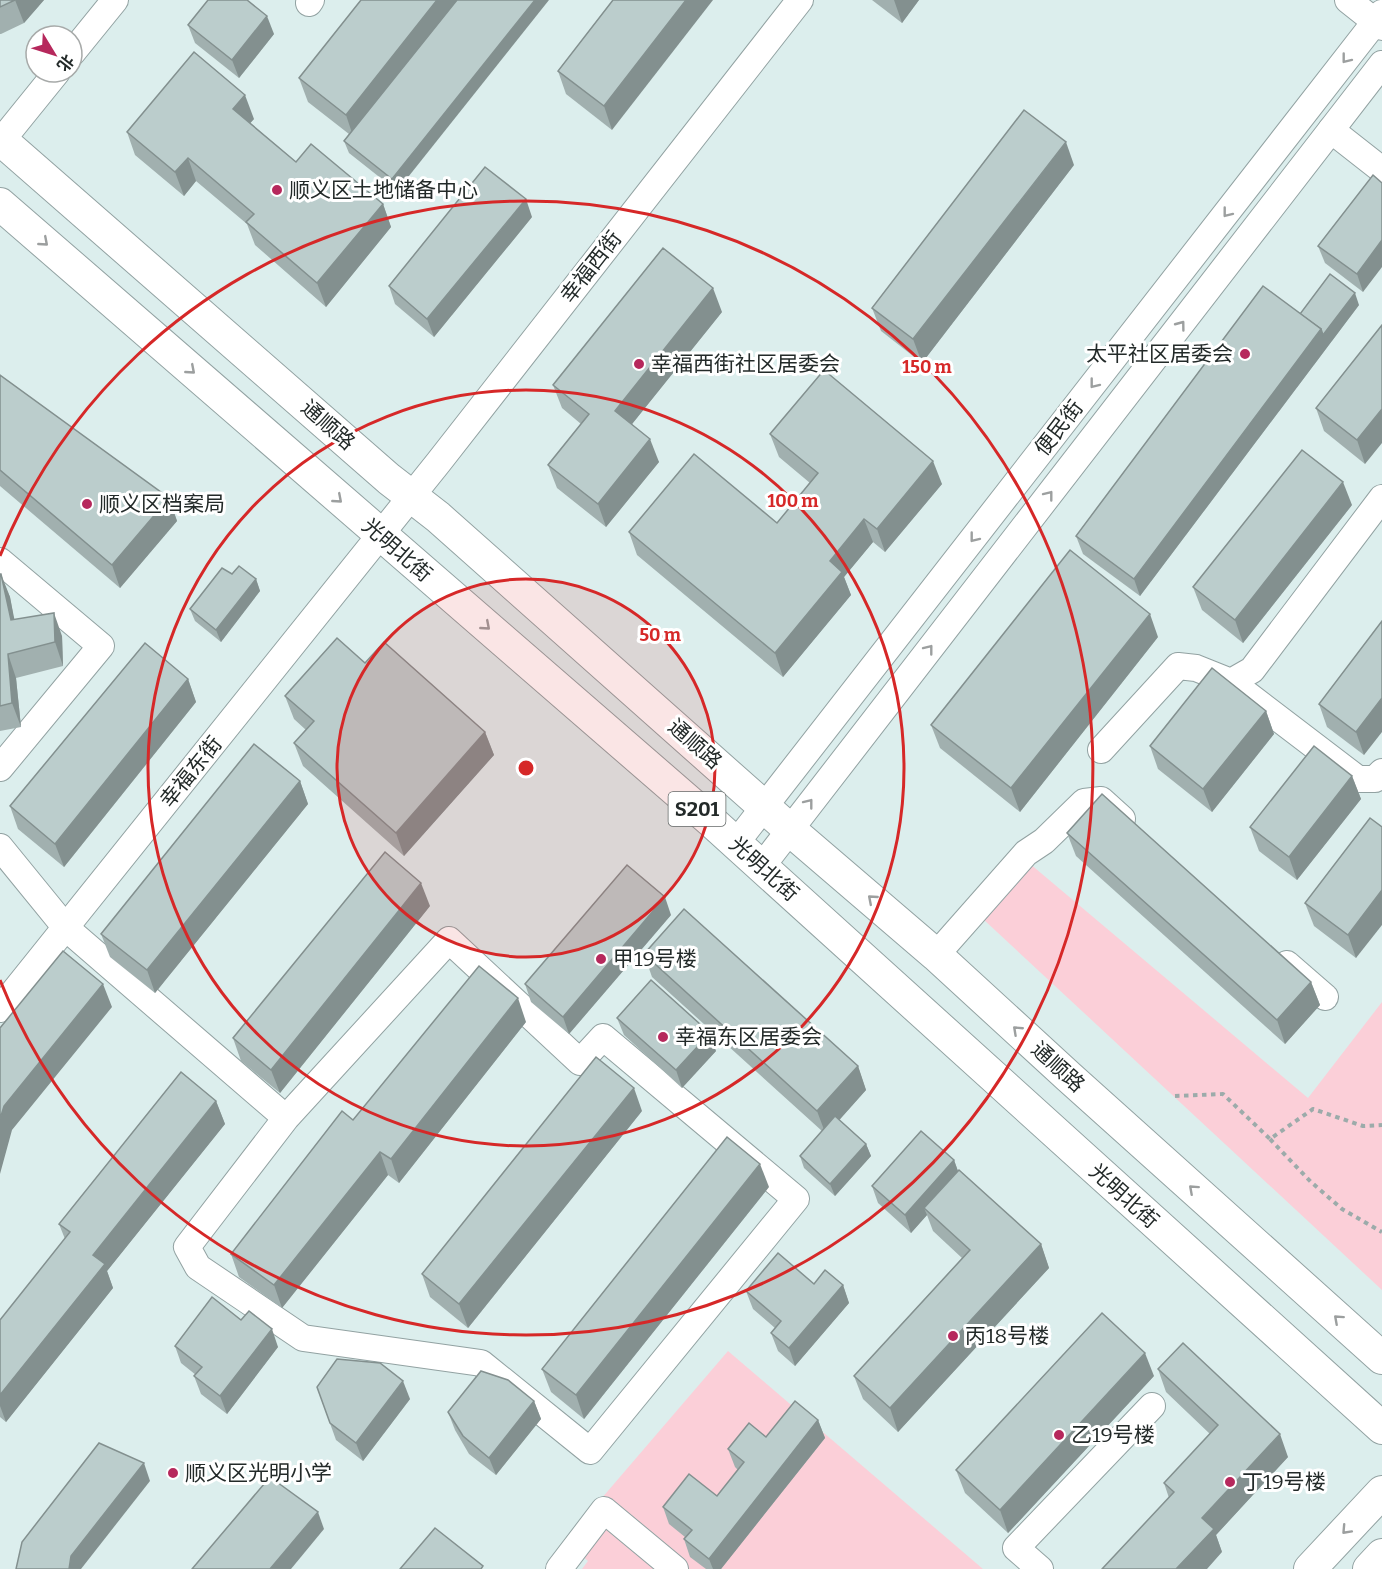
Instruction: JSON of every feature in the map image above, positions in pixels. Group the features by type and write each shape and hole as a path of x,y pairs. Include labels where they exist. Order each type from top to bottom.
{"main road":[{"name":"通顺路","path":"1,139 410,497 438,517 789,829 936,955 1382,1358"},
{"name":"光明北街","path":"0,204 762,866 1382,1428"},
{"path":"1310,1569 1382,1492"},
{"path":"1369,1569 1382,1555"}],"street":[{"path":"84,38 115,0"},
{"name":"幸福西街","path":"380,533 446,454 800,0"},
{"path":"1348,0 1380,20"},
{"name":"便民街","path":"736,843 1380,20"},
{"name":"便民街","path":"762,866 1382,64"},
{"path":"1,139 47,84"},
{"path":"1331,130 1382,170"},
{"path":"1231,682 1252,670 1382,498"},
{"name":"幸福东街","path":"0,1009 340,587 380,533"},
{"path":"0,561 101,646 0,768"},
{"path":"1101,750 1178,666 1196,668 1231,682 1358,779 1375,779 1382,772"},
{"path":"936,955 1026,853 1044,841 1084,802 1101,800 1137,832"},
{"path":"0,847 66,928 286,1118"},
{"path":"449,940 580,1062 603,1037 796,1198 590,1451 481,1363 303,1338 198,1267 187,1247 286,1118 449,940"},
{"path":"1271,950 1325,998"},
{"path":"1040,1569 1016,1548 1152,1406"},
{"path":"559,1569 604,1510 675,1569"}],"path":[{"path":"1175,1096 1223,1094 1311,1182 1342,1209 1382,1232"},
{"path":"1270,1139 1313,1109 1363,1126 1382,1125"}],"shaded area":[{"path":"1029,863 1308,1098 1382,1002 1382,1290 983,919"},
{"path":"728,1351 983,1569 582,1569 588,1561 565,1541"}],"building":[{"path":"0,0 15,0 0,7"},
{"path":"208,0 247,0 267,16 232,60 188,25"},
{"path":"361,0 437,0 346,115 299,78"},
{"path":"457,0 535,0 392,179 344,141"},
{"path":"613,0 686,0 604,106 558,71"},
{"name":"顺义区土地储备中心","path":"194,52 245,95 233,109 296,162 311,144 383,204 317,283 246,222 254,214 188,158 175,172 127,132"},
{"path":"1024,110 1066,142 913,339 872,308"},
{"path":"485,167 526,199 427,319 389,286"},
{"path":"1373,175 1382,183 1382,240 1357,274 1318,246"},
{"path":"663,248 713,288 615,411 650,439 598,504 548,465 589,414 553,385"},
{"path":"1330,274 1355,293 1323,335 1321,329 1300,314"},
{"path":"1263,286 1321,329 1134,579 1076,536"},
{"path":"1382,325 1382,409 1357,440 1316,408"},
{"path":"824,370 933,461 877,529 864,519 830,561 842,572 775,653 629,532 694,454 777,523 818,473 770,434"},
{"name":"顺义区档案局","path":"0,375 169,498 112,565 0,470"},
{"path":"1302,450 1343,482 1235,620 1193,587"},
{"path":"1070,550 1150,614 1011,788 931,725"},
{"path":"239,566 256,579 216,630 190,609 222,568 232,574"},
{"path":"0,574 11,620 54,613 55,642 8,654 12,703 0,706"},
{"path":"1382,621 1382,698 1356,732 1319,704"},
{"path":"337,638 365,663 384,642 485,732 396,833 294,743 314,721 285,696"},
{"path":"145,643 188,679 55,844 10,806"},
{"path":"1212,668 1266,711 1203,789 1150,746"},
{"path":"254,744 300,781 147,970 101,934"},
{"path":"1314,746 1352,776 1289,857 1250,827"},
{"path":"1102,794 1311,982 1277,1020 1067,833"},
{"path":"1370,818 1382,827 1382,890 1348,935 1305,903"},
{"path":"385,852 421,883 271,1070 233,1038"},
{"name":"甲19号楼","path":"627,865 665,897 563,1017 525,984"},
{"path":"684,909 858,1066 817,1111 644,954"},
{"path":"63,951 103,984 4,1106 0,1119 0,1028"},
{"path":"479,966 518,998 391,1159 380,1152 274,1285 231,1254 342,1111 353,1120"},
{"path":"651,980 710,1033 676,1070 617,1018"},
{"path":"596,1057 634,1088 459,1304 422,1274"},
{"path":"181,1072 216,1101 93,1255 105,1264 0,1395 0,1320 70,1232 59,1224"},
{"path":"835,1116 866,1144 830,1184 800,1156"},
{"path":"921,1131 954,1160 905,1215 872,1186"},
{"path":"727,1137 760,1164 576,1395 542,1369"},
{"path":"959,1170 1041,1244 890,1408 854,1376 970,1250 924,1208"},
{"path":"778,1253 814,1284 825,1270 843,1285 789,1348 771,1333 781,1321 746,1291"},
{"path":"212,1297 241,1320 249,1311 272,1329 220,1396 194,1376 202,1367 175,1346"},
{"path":"1102,1313 1145,1353 1000,1510 956,1470"},
{"path":"1183,1343 1280,1434 1202,1518 1214,1529 1176,1569 1102,1569 1174,1492 1164,1483 1218,1425 1158,1369"},
{"path":"337,1359 380,1363 403,1381 356,1443 330,1423 317,1387"},
{"path":"481,1371 508,1380 534,1401 489,1458 463,1436 448,1412"},
{"path":"795,1401 818,1420 709,1559 684,1539 692,1530 663,1507 689,1474 717,1496 744,1462 728,1449 749,1423 766,1437"},
{"path":"99,1443 144,1463 71,1556 69,1569 16,1569 22,1542"},
{"path":"270,1477 318,1512 270,1569 192,1569"},
{"path":"435,1528 483,1566 481,1569 400,1569"}],"place":[{"name":"顺义区土地储备中心","path":"277,190"},
{"name":"太平社区居委会","path":"1245,354"},
{"name":"幸福西街社区居委会","path":"639,364"},
{"name":"顺义区档案局","path":"87,504"},
{"name":"甲19号楼","path":"601,959"},
{"name":"幸福东区居委会","path":"663,1037"},
{"name":"丙18号楼","path":"953,1336"},
{"name":"乙19号楼","path":"1059,1435"},
{"name":"顺义区光明小学","path":"173,1473"},
{"name":"丁19号楼","path":"1230,1482"}]}
